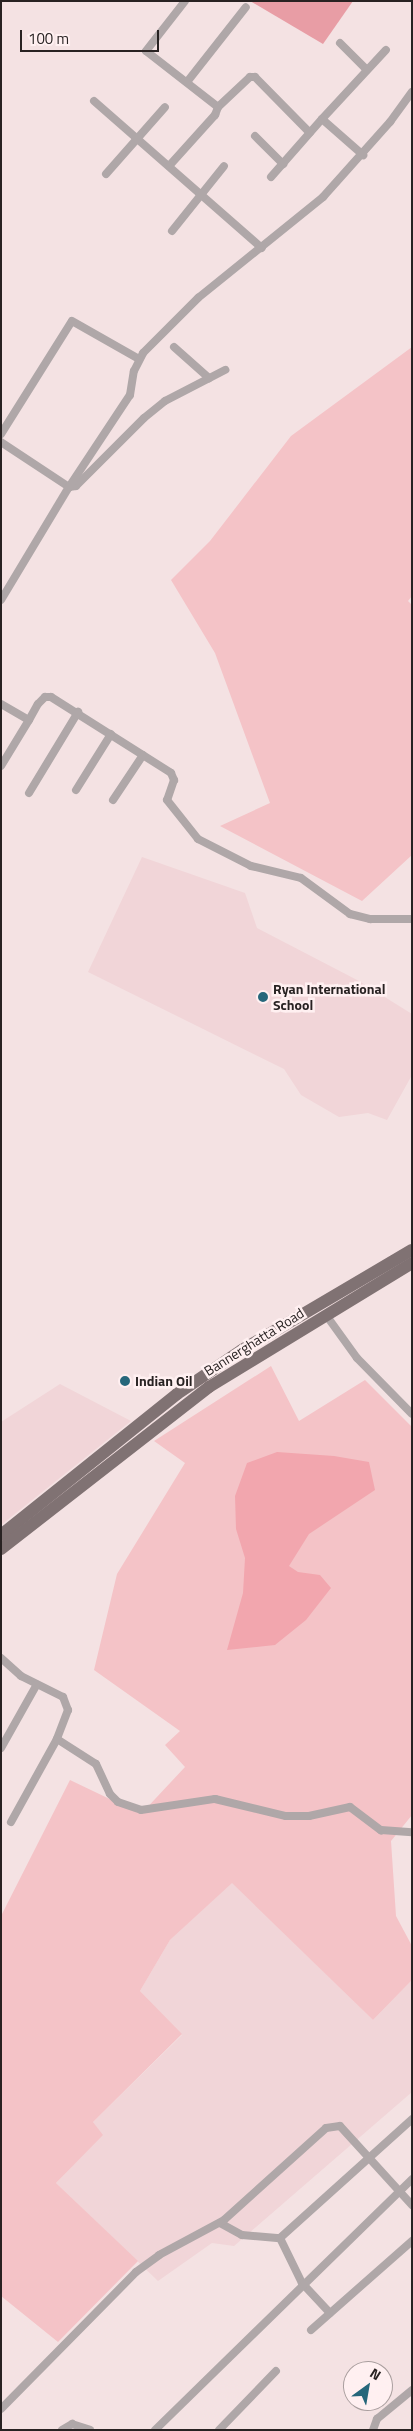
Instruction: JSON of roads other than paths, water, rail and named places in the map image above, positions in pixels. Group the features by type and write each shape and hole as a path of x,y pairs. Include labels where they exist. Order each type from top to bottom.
{"main road":[{"name":"Bannerghatta Road","path":"1,1549 177,1394 242,1350 412,1250"},
{"name":"Bannerghatta Road","path":"1,1535 76,1484 209,1387 412,1263"}],"street":[{"path":"185,1 146,51 218,107"},
{"path":"186,82 246,7"},
{"path":"340,43 367,70"},
{"path":"271,177 386,50"},
{"path":"169,166 215,115 218,107 250,77 256,77 310,133"},
{"path":"1,600 69,487 130,395 139,359 171,322 323,197 363,155 412,92"},
{"path":"94,101 262,248"},
{"path":"106,174 165,107"},
{"path":"322,119 363,155"},
{"path":"255,136 282,164"},
{"path":"172,230 224,166"},
{"path":"1,434 72,321 139,359"},
{"path":"174,347 209,378"},
{"path":"1,442 69,487 80,484 144,418 165,401 225,370"},
{"path":"1,766 45,697 51,697 78,712 173,775 167,800 198,838 251,866 300,878 350,914 370,919 412,919"},
{"path":"1,704 29,720"},
{"path":"29,793 78,712"},
{"path":"76,790 111,734"},
{"path":"113,800 142,755"},
{"path":"326,1315 357,1358 412,1414"},
{"path":"1,1658 37,1684 63,1697 68,1710 57,1739 11,1822"},
{"path":"1,1748 37,1684"},
{"path":"57,1739 96,1764 110,1794 118,1802 141,1810 214,1799 286,1816 309,1816 350,1806 381,1830 412,1832"},
{"path":"220,2223 242,2235 280,2238 368,2156 412,2119"},
{"path":"1,2409 136,2272 159,2255 220,2223 330,2126 340,2126 412,2205"},
{"path":"155,2430 302,2282 412,2179"},
{"path":"280,2238 302,2282 330,2313"},
{"path":"311,2330 412,2241"},
{"path":"219,2430 276,2371"},
{"path":"373,2430 377,2418 412,2390"},
{"path":"62,2430 72,2424 90,2430"}],"place":[{"name":"Ryan International School","path":"263,997"},
{"name":"Indian Oil","path":"125,1381"}]}
